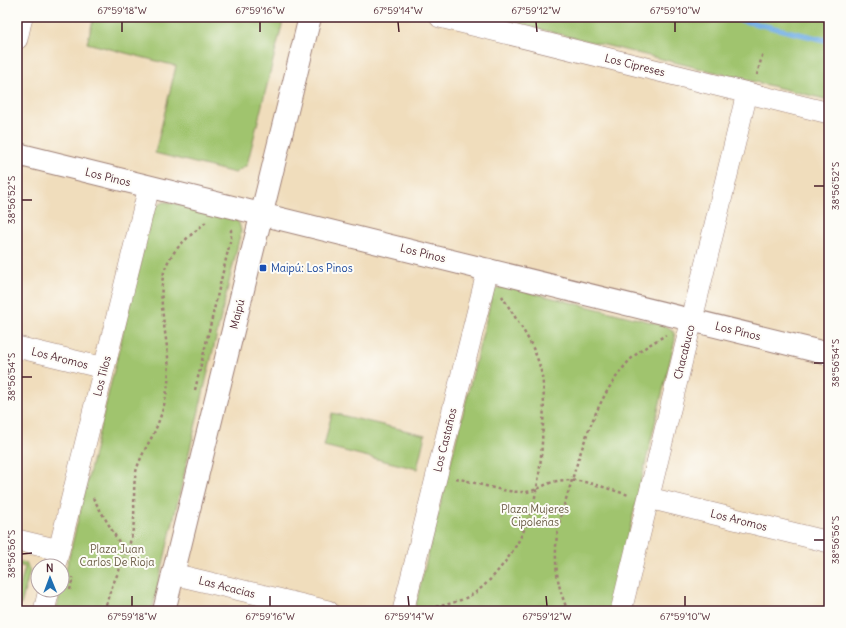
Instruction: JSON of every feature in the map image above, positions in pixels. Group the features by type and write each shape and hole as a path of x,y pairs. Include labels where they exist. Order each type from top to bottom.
{"street":[{"path":"17,39 22,17"},
{"name":"Maipú","path":"164,611 310,17"},
{"name":"Los Cipreses","path":"440,17 752,85 829,113"},
{"name":"Chacabuco","path":"622,611 640,497 692,320 752,85"},
{"name":"Los Pinos","path":"17,154 829,354"},
{"name":"Los Tilos","path":"57,558 149,187"},
{"name":"Los Castaños","path":"403,611 488,270"},
{"name":"Los Aromos","path":"17,347 104,368"},
{"name":"Los Aromos","path":"640,497 829,542"},
{"path":"17,540 57,558"},
{"name":"Las Acacias","path":"173,574 328,611"},
{"path":"44,611 48,598"}],"path":[{"path":"752,85 763,52"},
{"path":"104,611 108,596 130,544 134,525 136,470 159,419 168,387 168,354 162,291 164,271 169,259 176,249 208,220 201,219"},
{"path":"194,394 231,238 231,230 226,225"},
{"path":"497,298 501,294 506,293"},
{"path":"424,610 463,599 490,581 505,563 518,543 530,518 537,488 544,410 541,371 533,349 501,294"},
{"path":"568,611 558,580 556,547 562,514 584,444 597,412 616,379 632,359 641,351 667,334"},
{"path":"454,477 524,493 551,482 572,480 640,497"},
{"path":"93,497 126,555"}],"green space":[{"path":"94,17 284,17 247,165 235,173 155,153 176,66 87,43"},
{"path":"490,17 814,17 829,21 829,100"},
{"name":"Plaza Juan Carlos De Rioja","path":"164,202 168,202 234,217 239,223 241,231 152,611 56,611 59,598 70,598 70,558 69,558 152,213 156,206"},
{"name":"Plaza Mujeres Cipoleñas","path":"504,286 663,325 670,329 674,334 675,340 610,611 414,611 493,292"},
{"path":"332,413 425,435 417,469 324,446"},
{"path":"17,561 26,563 30,571 21,605 17,604 17,598 25,567 17,565"}],"waterway":[{"path":"728,17 829,41"}],"place":[{"name":"Maipú: Los Pinos","path":"263,268"}]}
